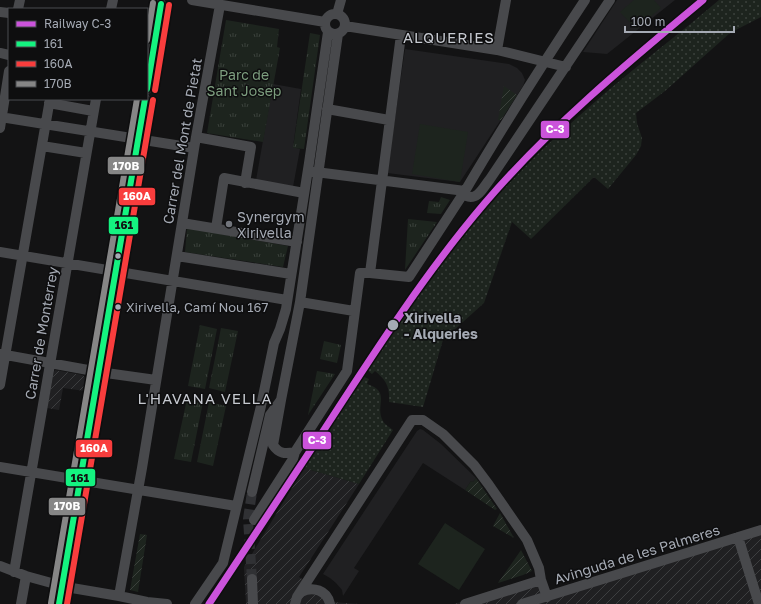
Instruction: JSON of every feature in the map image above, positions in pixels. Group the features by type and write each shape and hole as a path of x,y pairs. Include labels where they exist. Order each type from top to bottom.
{"street":[{"path":"197,0 342,31 345,26 344,20 337,14"},
{"path":"337,14 341,0"},
{"path":"497,50 506,0"},
{"path":"254,520 293,459 295,452 347,371 360,273 409,277 465,191 547,58 586,0"},
{"path":"465,191 466,196 468,197 476,196 490,179 610,0"},
{"path":"148,83 162,1"},
{"name":"Carrer del Mont de Pietat","path":"119,596 173,282 194,148 220,5"},
{"path":"295,452 286,454 276,450 273,445 300,303 327,109 331,15 337,14"},
{"path":"345,26 497,50 512,54 527,62 534,68 537,74"},
{"path":"195,604 223,563 261,406 274,343 280,329 287,300 330,29"},
{"path":"370,273 401,35"},
{"path":"512,54 526,54 543,57 567,65"},
{"path":"0,128 8,77"},
{"name":"Carrer de Monterrey","path":"14,572 96,100"},
{"path":"59,604 145,100"},
{"path":"0,385 2,354 23,256 50,101 94,111"},
{"path":"327,109 389,120"},
{"path":"1,117 194,148"},
{"path":"196,137 251,147 246,183"},
{"path":"42,146 86,153"},
{"path":"308,171 465,191"},
{"path":"476,172 490,179"},
{"path":"216,228 224,178 304,193"},
{"path":"182,223 297,242"},
{"path":"0,252 354,311"},
{"path":"177,256 291,274"},
{"path":"287,300 300,303"},
{"path":"2,354 99,372 156,380"},
{"path":"252,492 270,415 281,400"},
{"path":"261,406 265,435"},
{"path":"295,604 297,597 412,420 423,420 443,434 474,465 513,518 527,540 539,568 541,580 547,597"},
{"path":"0,467 236,506"},
{"name":"Avinguda de les Palmeres","path":"522,604 761,530"},
{"path":"738,537 758,603"},
{"path":"0,566 26,576 62,586 119,596 147,603 167,604"},
{"path":"21,604 26,576"},
{"path":"252,579 253,604"},
{"name":"Avinguda de les Palmeres","path":"465,604 541,580"},
{"path":"301,592 312,588 318,590 327,596 330,604"}],"shaded area":[{"path":"617,0 675,0 607,54 583,52"},
{"path":"405,49 509,64 517,68 522,73 525,80 523,86 460,182 387,173"},
{"path":"273,84 301,89 293,147 300,149 293,187 256,180"},
{"path":"55,370 83,375 87,381 85,391 63,388 59,410 47,408"},
{"path":"420,429 441,444 476,478 473,482 471,481 465,490 423,463 354,568 359,571 343,596 342,590 336,583 323,574 417,431"},
{"path":"304,468 359,484 299,577 313,586 328,590 332,602 359,604 246,604 244,567"},
{"path":"761,528 761,604 454,604 543,577 549,595"}],"green space":[{"path":"634,0 654,0 661,8 636,29 620,12"},
{"path":"719,0 761,0 761,17 730,33 665,91 636,113 637,123 642,138 641,146 636,155 608,189 594,177 531,239 512,222 484,303 443,340 423,407 389,402 389,392 385,381 375,371 372,374 366,369 401,317 458,241 500,193 555,138 611,88"},
{"name":"Parc de Sant Josep","path":"226,20 279,29 277,47 280,48 263,142 207,133"},
{"path":"310,33 320,35 304,149 293,148"},
{"path":"504,86 517,95 501,120 498,120"},
{"path":"420,124 468,132 460,182 412,174"},
{"path":"441,197 450,200 441,214 427,213 429,201 439,202"},
{"path":"408,219 437,222 405,270"},
{"path":"187,228 288,246 283,267 185,252"},
{"path":"200,325 217,329 205,389 188,386"},
{"path":"221,328 238,331 225,392 209,388"},
{"path":"324,341 341,345 337,363 320,359"},
{"path":"317,371 335,374 308,415"},
{"path":"362,376 369,379 367,384 379,391 381,395 381,415 386,425 393,430 359,484 304,468"},
{"path":"187,399 203,402 191,462 174,459"},
{"path":"209,402 226,406 213,466 197,462"},
{"path":"476,478 497,509 495,510 465,490 471,481 473,482"},
{"path":"500,513 514,538 493,526"},
{"path":"445,523 485,549 459,590 418,564"},
{"path":"140,534 147,535 138,592 130,590"},
{"path":"521,550 532,571 498,583"}],"tunnel":[{"path":"252,492 248,519 252,579"}],"rail line":[{"name":"C-3","path":"209,604 397,319 461,232 509,176 562,123 645,48 703,0"}],"transit line":[{"name":"170B","path":"148,34 153,3"},
{"name":"161","path":"148,83 161,4"},
{"name":"160A","path":"155,90 169,5"},
{"name":"170B","path":"51,603 137,100"},
{"name":"161","path":"59,604 145,100"},
{"name":"160A","path":"67,604 153,100"}],"place":[{"name":"Synergym Xirivella","path":"229,224"},
{"name":"Xirivella, Camí Nou 167","path":"118,307"},
{"name":"Xirivella - Alqueries","path":"393,325"}],"district":[{"name":"ALQUERIES","path":"449,37"},
{"name":"L'HAVANA VELLA","path":"205,398"}]}
